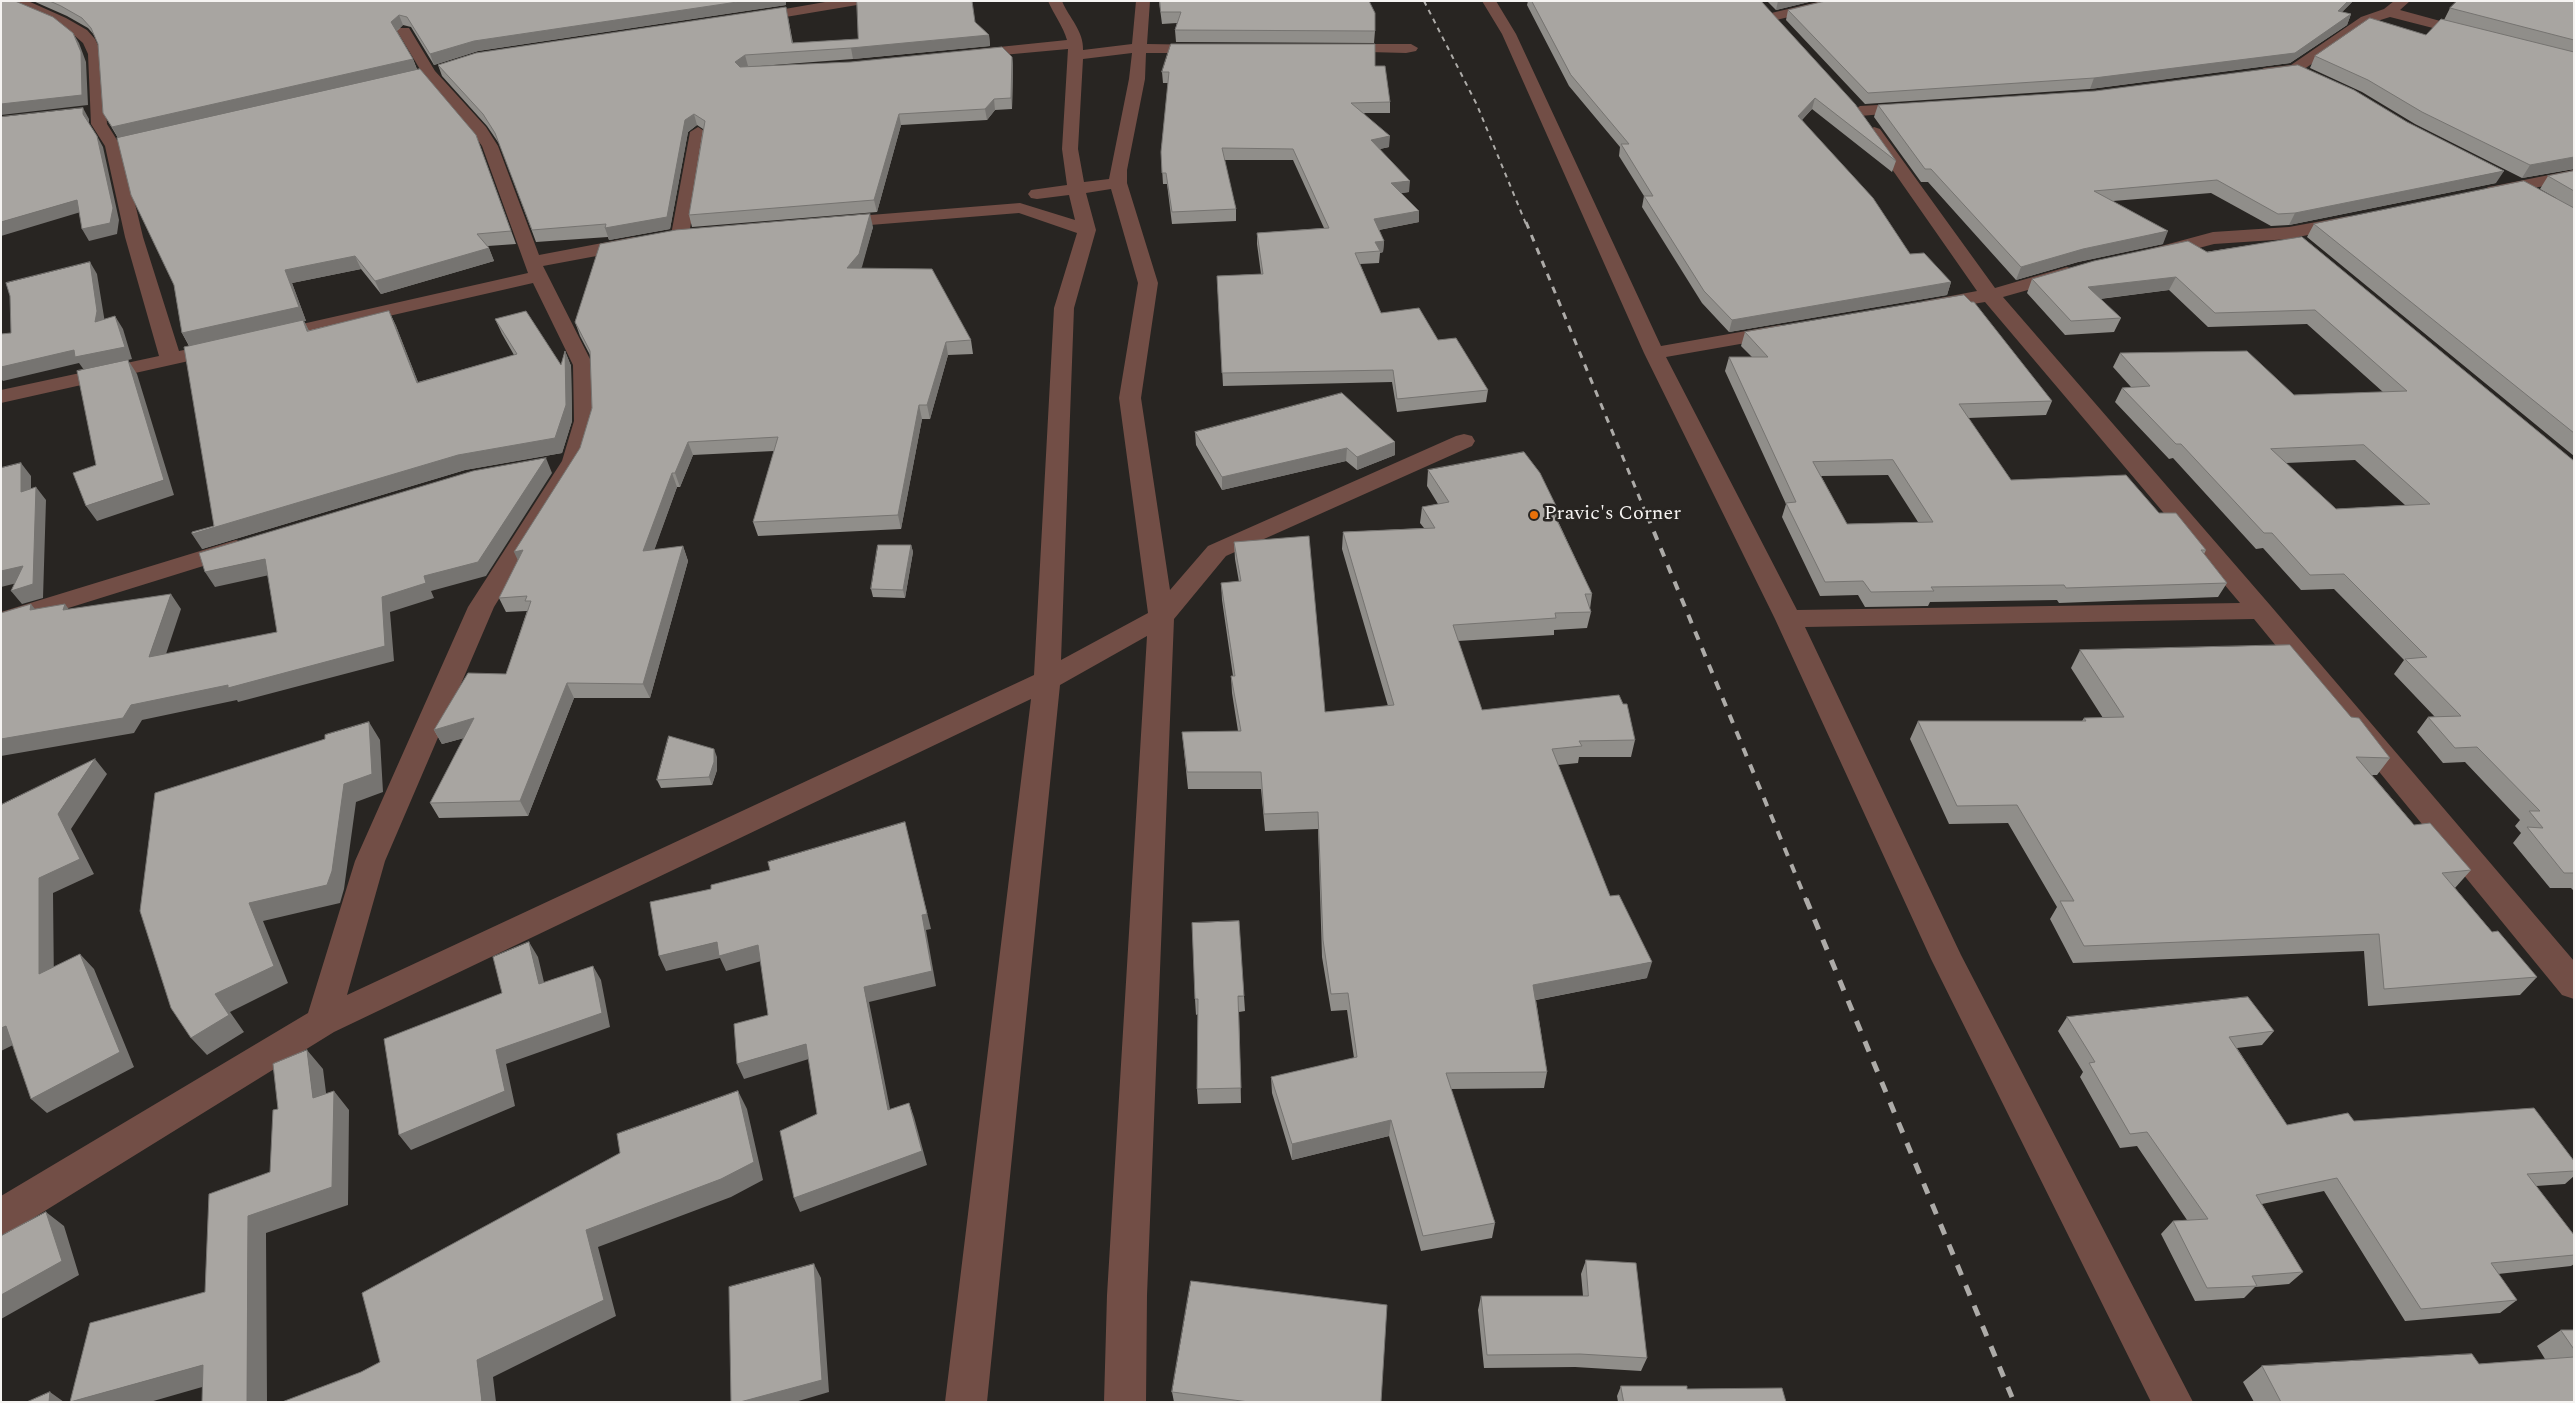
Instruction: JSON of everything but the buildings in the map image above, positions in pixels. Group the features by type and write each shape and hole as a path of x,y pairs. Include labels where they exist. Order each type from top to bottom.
{"street":[{"path":"733,21 790,7 858,1"},
{"path":"966,1402 1047,680 1064,308 1087,230 1075,182 1070,150 1075,50 1070,26 1061,16 1054,1"},
{"path":"1125,1402 1127,1295 1161,617 1130,398 1148,283 1118,183 1118,170 1137,79 1143,1"},
{"path":"1489,1 1509,34 1654,354 1788,620 1947,960 2173,1402"},
{"path":"1765,9 1869,1"},
{"path":"2246,76 2295,69 2366,20 2389,12 2403,1"},
{"path":"12,3 76,27 93,44 100,111 99,124 112,146 134,237 171,360"},
{"path":"1765,9 1793,39"},
{"path":"2389,12 2491,39"},
{"path":"322,1022 370,861 481,607 572,461 585,421 583,365 536,269 490,146 480,130 428,72 404,31"},
{"path":"952,56 1139,48 1225,49"},
{"path":"1322,49 1410,48 1406,49"},
{"path":"2295,69 2312,77"},
{"path":"1927,107 1853,104 1990,295 2261,611 2574,985"},
{"path":"80,113 100,111"},
{"path":"112,146 170,132"},
{"path":"680,235 698,132"},
{"path":"2493,173 2542,200"},
{"path":"2480,194 2574,175"},
{"path":"1020,208 1037,194 1075,182 1118,183"},
{"path":"816,224 1020,208 1087,230"},
{"path":"2140,257 2214,238 2289,233 2366,218"},
{"path":"1,397 244,343 655,239 699,233"},
{"path":"2289,233 2312,252"},
{"path":"1914,308 1990,295 2086,268"},
{"path":"1654,354 1800,327"},
{"path":"1,1217 322,1022 1047,680 1161,617 1217,551 1464,441"},
{"path":"545,465 572,461"},
{"path":"1,621 256,542"},
{"path":"1788,620 2261,611"}],"railway":[{"path":"1424,1 1477,105 1526,224"},
{"path":"1526,222 1647,516"},
{"path":"1647,515 1806,900"},
{"path":"1806,899 2014,1402"}],"place":[{"name":"Pravic's Corner","path":"1534,515"}]}
